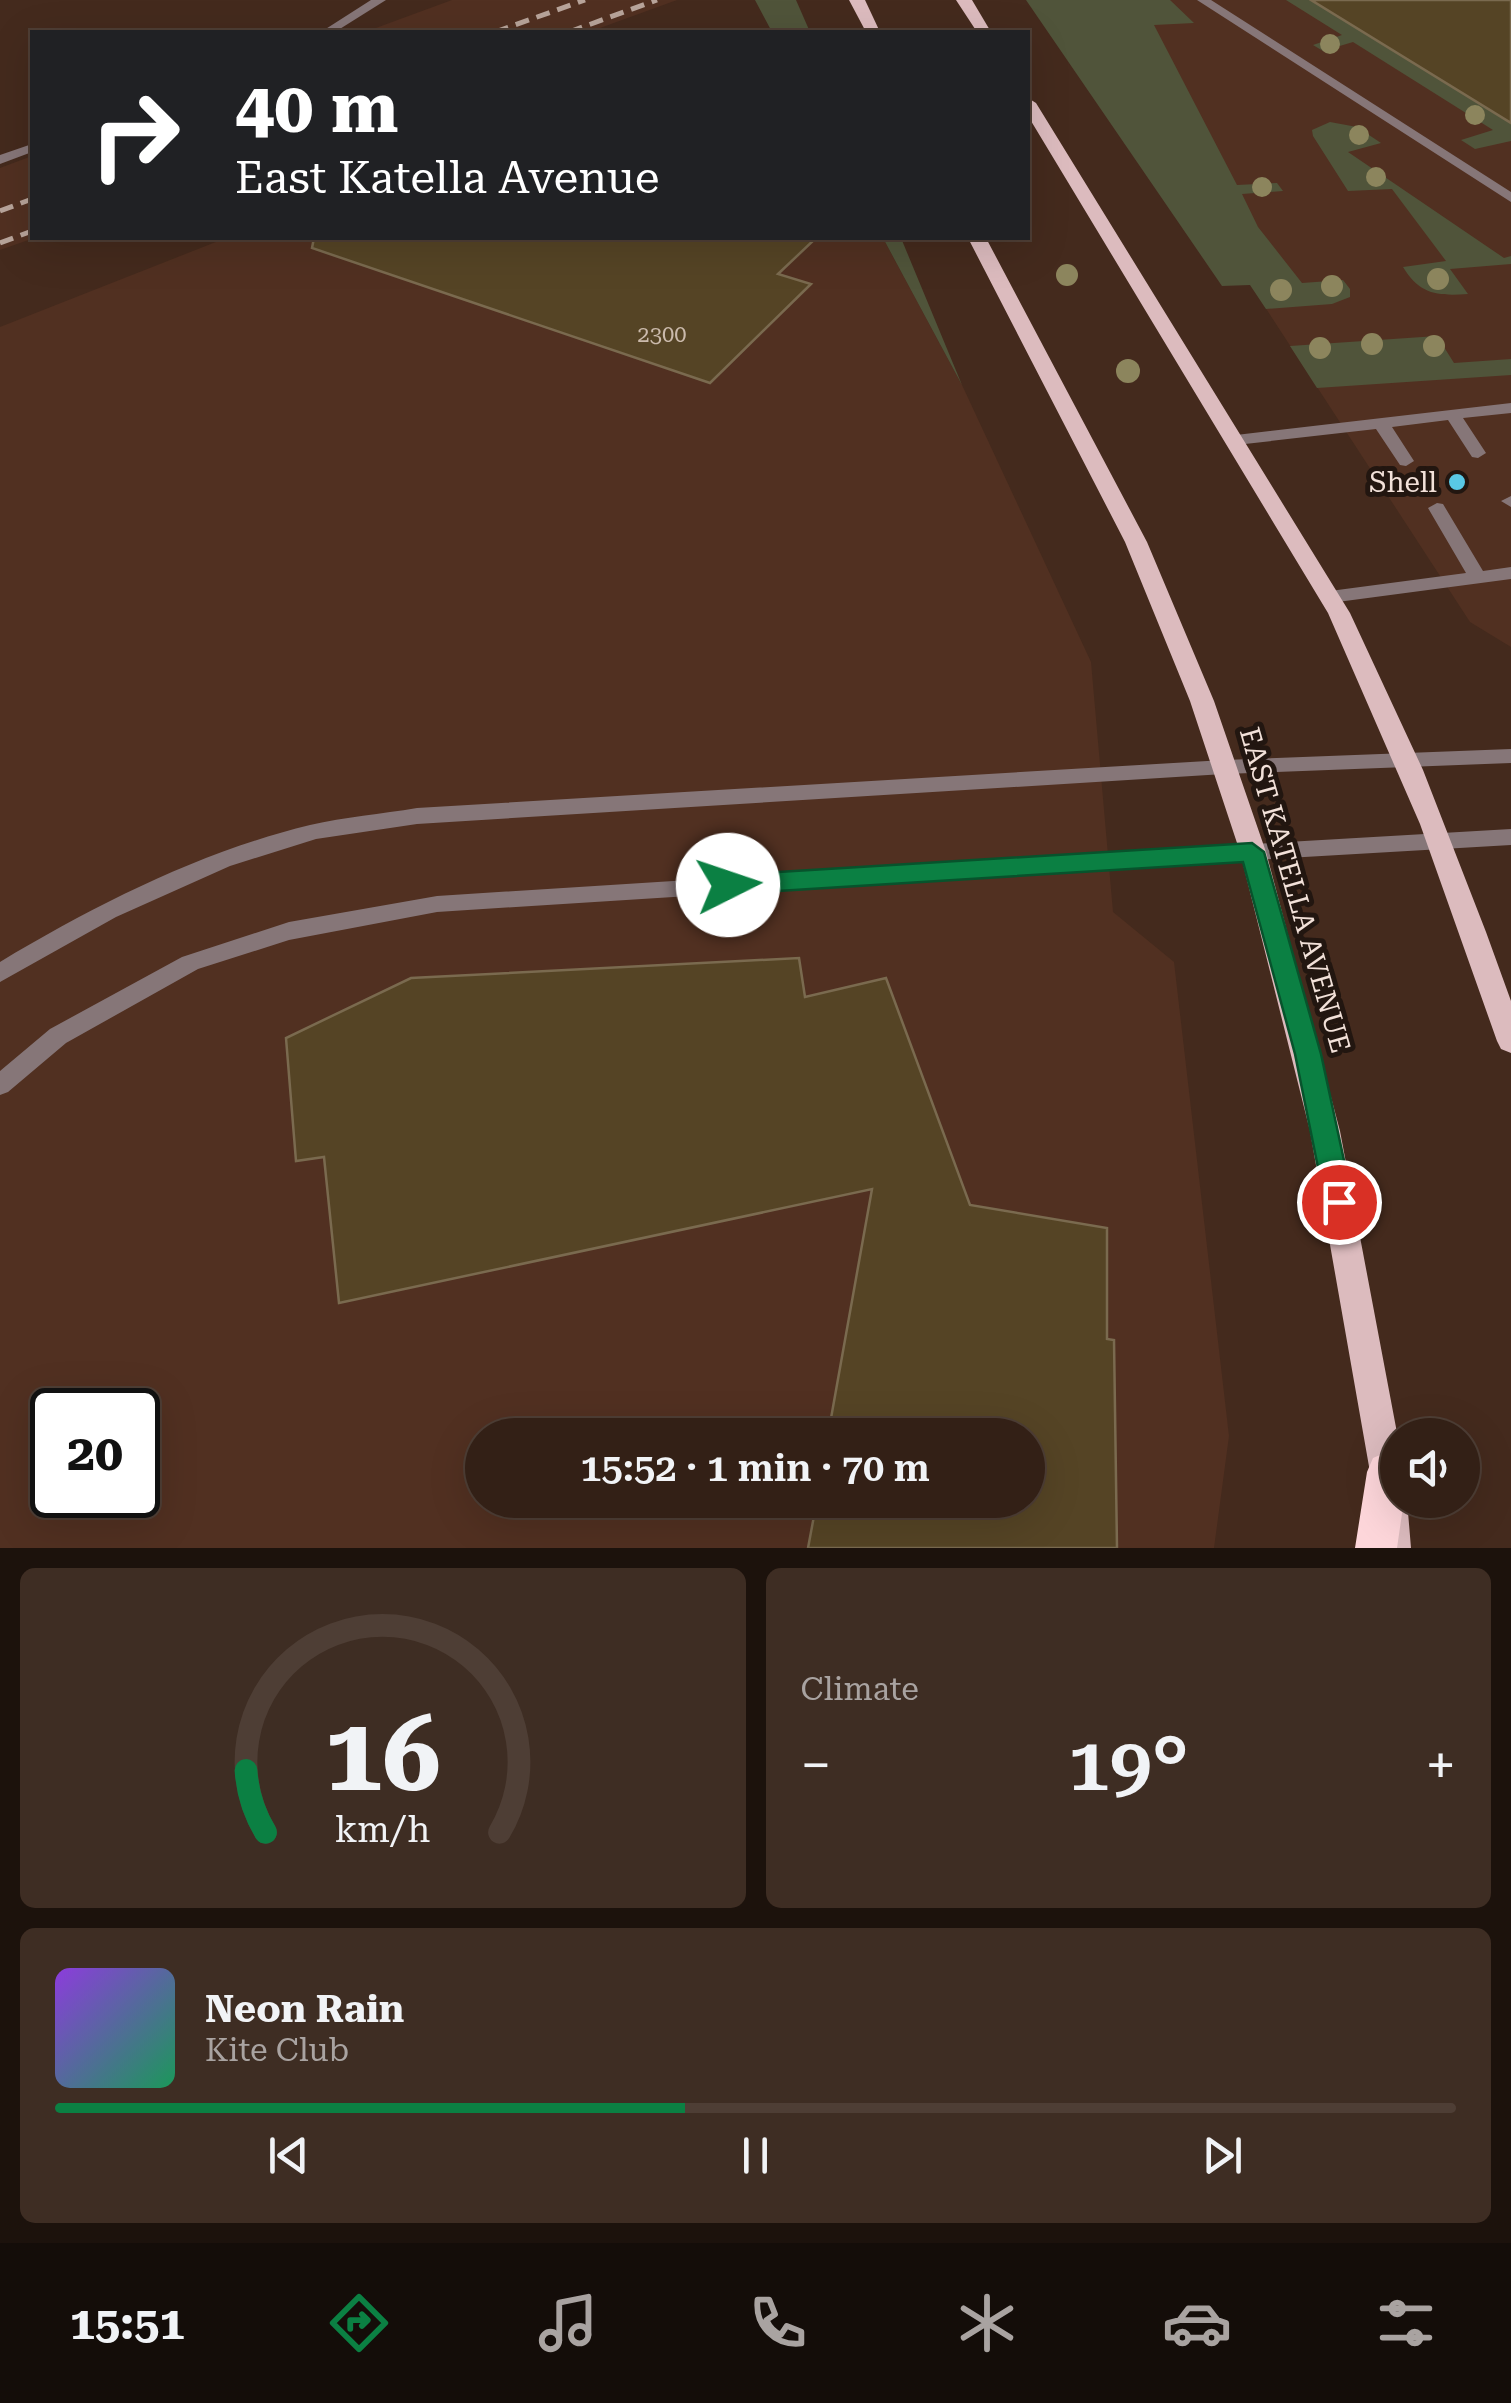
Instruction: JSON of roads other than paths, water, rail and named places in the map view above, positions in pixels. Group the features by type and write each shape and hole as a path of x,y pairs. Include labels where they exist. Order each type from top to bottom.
{"highway":[{"path":"1376,1548 1380,1518"}],"main road":[{"path":"856,0 872,30"},
{"path":"964,0 983,30"},
{"path":"1030,107 1330,596 1376,685 1440,842 1511,1041"},
{"name":"EAST KATELLA AVENUE","path":"978,240 1136,542 1202,701 1252,852 1325,1131 1380,1434"},
{"name":"EAST KATELLA AVENUE","path":"1391,1518 1394,1548"}],"street":[{"path":"329,30 380,0"},
{"path":"1204,0 1511,198"},
{"path":"0,160 30,149"},
{"path":"1236,440 1510,409"},
{"path":"1453,415 1478,453"},
{"path":"1381,423 1406,461"},
{"path":"1437,508 1478,578"},
{"path":"1330,596 1511,573"},
{"path":"0,973 60,936 175,880 302,835 417,816 1224,767 1511,756"},
{"path":"0,1086 58,1036 190,963 308,928 438,904 1511,838"}],"railway":[{"path":"501,30 585,0"},
{"path":"574,30 657,0"},
{"path":"0,211 30,200"},
{"path":"0,243 30,232"}],"place":[{"name":"Shell","path":"1457,482"}]}
